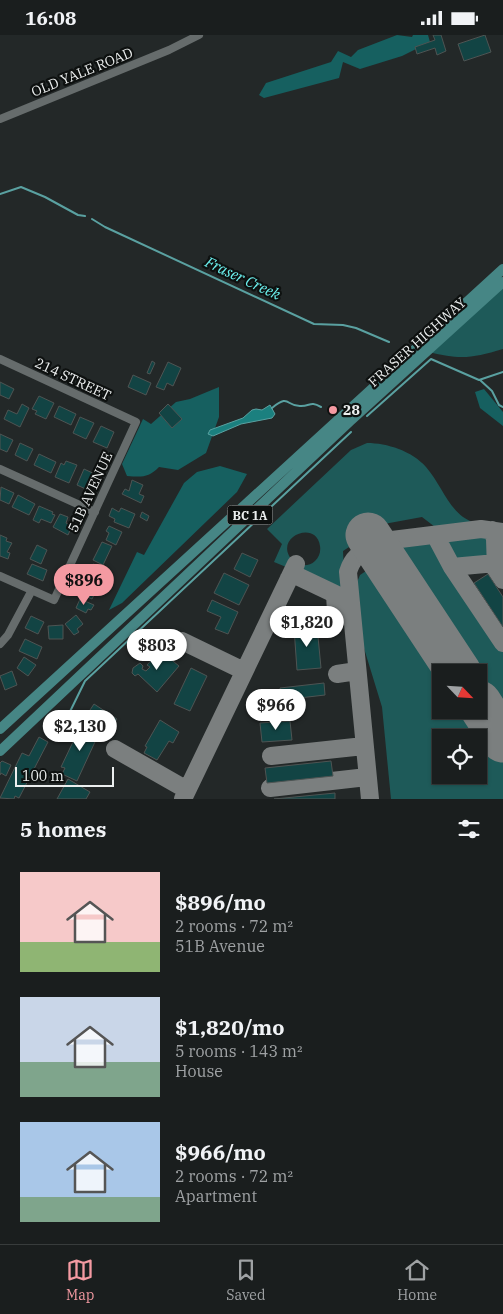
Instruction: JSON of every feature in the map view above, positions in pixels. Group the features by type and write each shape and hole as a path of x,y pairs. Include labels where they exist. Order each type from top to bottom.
{"main road":[{"name":"FRASER HIGHWAY","path":"0,729 503,269"},
{"name":"FRASER HIGHWAY","path":"0,751 350,421 503,283"}],"street":[{"name":"OLD YALE ROAD","path":"0,119 133,65 199,35"},
{"name":"214 STREET","path":"0,359 136,422"},
{"name":"51B AVENUE","path":"32,590 54,600 136,422"},
{"path":"0,469 95,512"},
{"path":"0,576 32,590 8,635 0,644"}],"shaded area":[{"path":"397,35 412,37 413,35 428,35 430,42 402,56 360,69 343,62 339,78 264,98 259,95 266,83 331,62 338,51 351,57 358,50"},
{"path":"503,283 503,349 466,357 429,352"},
{"path":"219,387 219,417 206,453 178,470 159,467 144,476 127,476 122,464 143,419 151,424 176,402 190,399"},
{"path":"484,389 503,412 503,426 480,408 475,392"},
{"path":"270,405 275,414 272,418 241,424 213,436 208,434 210,430 243,418 252,410 262,410"},
{"path":"367,443 383,444 399,449 420,461 431,473 457,512 477,525 439,530 422,517 384,524 343,551 345,590 340,592 298,571 300,565 310,564 319,556 320,546 317,538 311,533 304,533 296,535 291,539 287,546 288,554 294,562 291,569 274,562 282,544 267,529 351,450"},
{"path":"220,466 247,474 237,492 122,603 109,610 137,552 144,555 184,483 197,472"},
{"path":"486,533 492,541 492,551 487,557 456,560 441,540 442,537"},
{"path":"430,540 434,542 503,648 503,719 488,696 488,664 467,664 398,560 400,547 410,542"},
{"path":"369,569 379,572 441,664 432,664 432,719 477,719 483,729 432,729 432,784 487,784 487,734 503,759 503,799 391,799 382,707 359,632 355,587 360,575"}],"building":[{"path":"433,35 441,35 446,51 437,55 435,48 417,54 415,47 435,40"},
{"path":"485,35 491,52 464,61 458,44"},
{"path":"152,361 155,363 150,374 147,373"},
{"path":"168,362 181,368 173,386 167,383 164,390 156,387"},
{"path":"133,375 151,383 146,395 128,387"},
{"path":"0,382 14,389 9,399 0,395"},
{"path":"39,396 54,403 46,419 35,414 37,411 32,409"},
{"path":"22,404 29,408 20,427 4,419 8,410 17,414"},
{"path":"168,404 182,419 172,428 159,413"},
{"path":"59,406 76,414 71,425 54,417"},
{"path":"80,417 94,423 86,439 73,433"},
{"path":"101,426 114,432 107,448 93,442"},
{"path":"0,434 13,440 7,452 0,449"},
{"path":"20,443 33,449 27,461 15,455"},
{"path":"39,454 56,462 51,473 34,465"},
{"path":"66,461 77,465 69,483 55,477 61,463 64,465"},
{"path":"84,469 97,475 90,491 77,485"},
{"path":"132,480 143,485 139,494 144,496 141,503 122,494 125,489 129,491"},
{"path":"1,487 14,493 9,504 0,500"},
{"path":"18,495 35,504 29,515 12,507"},
{"path":"39,506 53,512 52,514 55,515 51,523 41,519 39,523 33,520"},
{"path":"112,508 119,512 121,508 135,514 129,528 114,522 115,519 109,516"},
{"path":"142,512 149,516 147,521 140,517"},
{"path":"60,514 68,517 66,523 72,526 68,535 53,527"},
{"path":"109,526 122,532 116,545 106,540 109,533 106,531"},
{"path":"0,535 7,538 6,541 12,543 7,552 10,553 8,559 0,556"},
{"path":"102,542 112,546 103,565 93,560"},
{"path":"37,545 47,550 41,564 30,559"},
{"path":"242,553 258,560 250,577 234,569"},
{"path":"32,564 47,570 43,581 27,574"},
{"path":"93,564 105,570 99,582 87,576"},
{"path":"224,573 249,585 239,605 214,593"},
{"path":"488,574 503,597 503,627 474,583"},
{"path":"85,581 98,587 92,599 79,593"},
{"path":"80,599 94,605 91,610 88,609 86,613 76,608"},
{"path":"212,600 238,612 228,634 215,629 221,617 207,611"},
{"path":"76,615 83,624 77,629 79,632 74,635 65,624"},
{"path":"31,616 44,622 38,634 25,628"},
{"path":"63,625 63,639 49,639 48,626"},
{"path":"317,626 321,668 297,670 294,628"},
{"path":"25,639 42,647 37,659 19,651"},
{"path":"162,652 179,666 157,692 138,674 135,676 132,673 133,668 140,663 143,666 142,669 146,671 150,667 147,665 155,656 157,658"},
{"path":"24,657 36,665 28,676 17,668"},
{"path":"191,668 207,676 190,711 174,704"},
{"path":"12,671 17,685 5,690 0,676"},
{"path":"324,683 325,695 282,700 280,688"},
{"path":"94,704 117,719 110,731 86,716"},
{"path":"160,720 179,732 173,743 169,741 157,760 144,753 147,747 145,746"},
{"path":"290,721 292,740 262,742 260,723"},
{"path":"82,723 100,731 77,781 62,774 65,768 61,767"},
{"path":"39,737 48,742 19,798 15,796 14,799 0,798 22,753 29,756"},
{"path":"2,761 11,765 6,776 1,773 0,775 0,763"},
{"path":"331,761 333,776 267,783 265,768"},
{"path":"68,779 90,792 86,799 57,799"},
{"path":"335,793 335,799 274,799"}],"waterway":[{"name":"Fraser Creek","path":"0,194 21,187 45,197 78,215 85,216"},
{"name":"Fraser Creek","path":"92,219 105,227 314,324 343,325 356,328 389,342"},
{"name":"Fraser Creek","path":"367,416 431,359 479,380 503,372"},
{"path":"480,380 492,391 499,405 503,407"},
{"path":"272,408 282,401 296,406 312,404 321,407"},
{"path":"58,736 85,681 351,432"}],"taxiway":[{"path":"384,559 383,549 387,542 392,540 481,529 503,532"},
{"path":"492,530 495,539 496,570 503,580"},
{"path":"435,535 452,567 503,643"},
{"path":"370,799 348,572 351,563 362,553 371,551 384,559"},
{"path":"452,567 496,563"},
{"path":"183,799 296,564"},
{"path":"289,578 293,574 335,594 336,612 352,618"},
{"path":"182,641 244,671"},
{"path":"337,674 357,671"},
{"path":"271,756 364,746"},
{"path":"115,749 187,790"},
{"path":"270,788 367,777"}],"runway":[{"path":"368,535 453,664"},
{"path":"488,717 503,740"}],"place":[{"name":"28","path":"333,410"}]}
